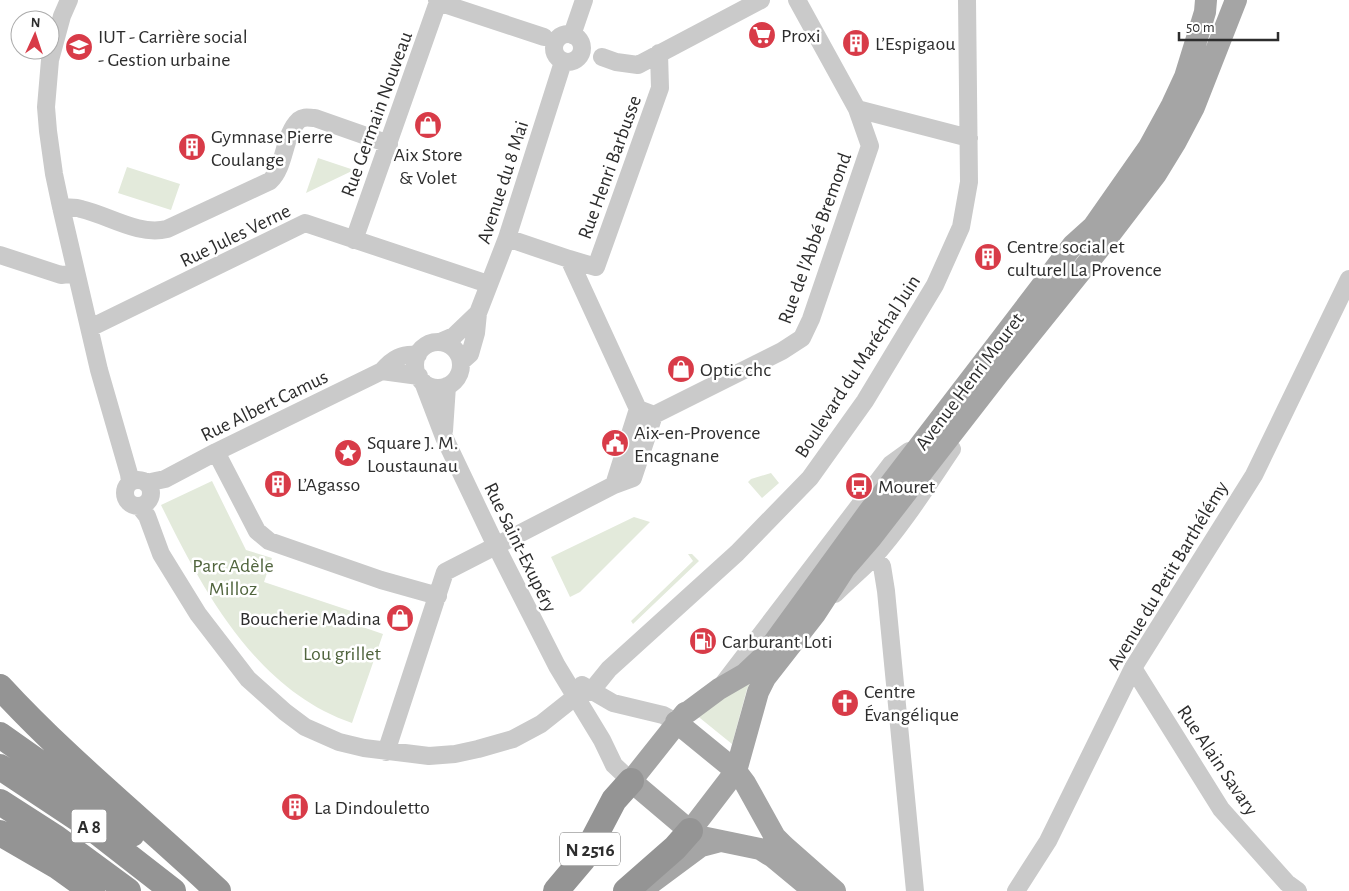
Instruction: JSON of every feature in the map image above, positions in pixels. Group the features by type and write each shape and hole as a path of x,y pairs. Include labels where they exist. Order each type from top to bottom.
{"highway":[{"path":"0,687 58,746 218,891"},
{"path":"0,734 72,786 206,891"},
{"name":"A 8","path":"0,767 92,828 173,891"},
{"name":"N 2516","path":"556,891 583,859 614,800 631,781"},
{"name":"A 8","path":"0,802 56,838 128,891"},
{"name":"N 2516","path":"626,891 675,848 690,830"},
{"path":"0,833 57,866 92,891"}],"main road":[{"name":"Avenue Henri Mouret","path":"631,781 676,722 685,713 719,689 745,674 764,656 861,549 926,439 1073,245 1093,227 1149,147 1172,105 1185,76 1205,12 1206,0"},
{"name":"Avenue Henri Mouret","path":"736,771 758,692 765,678 815,614 845,568 1098,250 1156,174 1175,144 1194,107 1236,0"},
{"path":"676,722 736,771 745,783 775,837 835,891"},
{"path":"690,830 736,771"},
{"path":"631,781 690,830 702,837 760,849 773,857 814,891"},
{"path":"637,891 701,846 720,841"}],"street":[{"path":"69,0 62,16 50,60 46,107 54,174 76,273 99,370 128,470 144,497 161,554 198,614 218,641 254,685 305,727 339,742 386,752 429,756 455,754 513,739 540,724 575,697 592,690"},
{"name":"Avenue du 8 Mai","path":"461,362 470,354 476,333 478,314 507,238 563,62 573,62 582,52 579,40 572,35 584,0"},
{"path":"602,57 616,62 638,64 761,0"},
{"name":"Rue de l'Abbé Bremond","path":"646,412 782,351 802,338 811,320 870,146 857,109 797,0"},
{"name":"Boulevard du Maréchal Juin","path":"592,690 608,668 737,553 810,478 865,401 935,285 961,227 969,182 967,0"},
{"path":"1194,107 1204,94 1244,0"},
{"path":"438,1 544,37"},
{"name":"Rue Germain Nouveau","path":"354,240 438,1"},
{"name":"Rue Henri Barbusse","path":"569,259 596,267 660,88 659,53"},
{"path":"857,109 969,138"},
{"path":"61,208 80,208 144,229 158,231 167,229 270,181 276,175 293,129 300,120 306,117 314,118 389,144"},
{"name":"Rue Jules Verne","path":"90,328 305,223 488,284"},
{"path":"386,752 445,572 614,485 646,412 569,259 507,238"},
{"path":"0,255 61,275 76,273"},
{"name":"Avenue du Petit Barthélémy","path":"1016,891 1048,840 1133,668 1254,474 1349,279"},
{"name":"Avenue du 8 Mai","path":"440,342 454,336 478,314"},
{"path":"382,371 421,379 436,388 447,386 454,382 461,362 454,348 440,342 433,342 426,346 415,362 416,370 421,379"},
{"name":"Rue Albert Camus","path":"144,497 165,479 382,371 389,362 407,354 418,355"},
{"name":"Rue Saint-Exupéry","path":"421,379 444,437 496,546 562,675 602,740 614,765 631,781"},
{"name":"Rue Saint-Exupéry","path":"444,437 447,386"},
{"path":"719,689 891,464 926,439"},
{"path":"216,452 257,532 269,541 381,580 438,596"},
{"path":"861,549 882,566 886,591 915,891"},
{"name":"Rue Alain Savary","path":"1133,668 1221,809 1287,883 1298,891"},
{"path":"562,675 613,703 663,715 676,722"}],"green space":[{"path":"318,158 354,170 306,193"},
{"path":"127,167 180,184 171,210 118,193"},
{"path":"771,473 779,483 762,498 748,482 751,479"},
{"name":"Parc Adèle Milloz","path":"212,481 246,550 272,558 264,582 351,611 348,622 383,634 352,723 318,708 288,687 260,662 236,634 195,571 161,505"},
{"path":"634,517 650,522 580,592 570,597 551,557"},
{"path":"688,554 692,554 699,561 633,624 631,621 693,561"},
{"path":"758,669 747,689 732,744 695,714"}],"place":[{"name":"Proxi","path":"762,35"},
{"name":"L’Espigaou","path":"856,43"},
{"name":"IUT - Carrière social - Gestion urbaine","path":"79,47"},
{"name":"Aix Store & Volet","path":"428,125"},
{"name":"Gymnase Pierre Coulange","path":"192,147"},
{"name":"Centre social et culturel La Provence","path":"988,257"},
{"name":"Optic chc","path":"681,369"},
{"name":"Aix-en-Provence Encagnane","path":"615,443"},
{"name":"Square J. M. Loustaunau","path":"348,453"},
{"name":"L’Agasso","path":"278,484"},
{"name":"Mouret","path":"859,486"},
{"name":"Boucherie Madina","path":"400,618"},
{"name":"Carburant Loti","path":"703,641"},
{"name":"Centre Évangélique","path":"845,703"},
{"name":"La Dindouletto","path":"295,807"}],"park label":[{"name":"Lou grillet","path":"342,653"}]}
